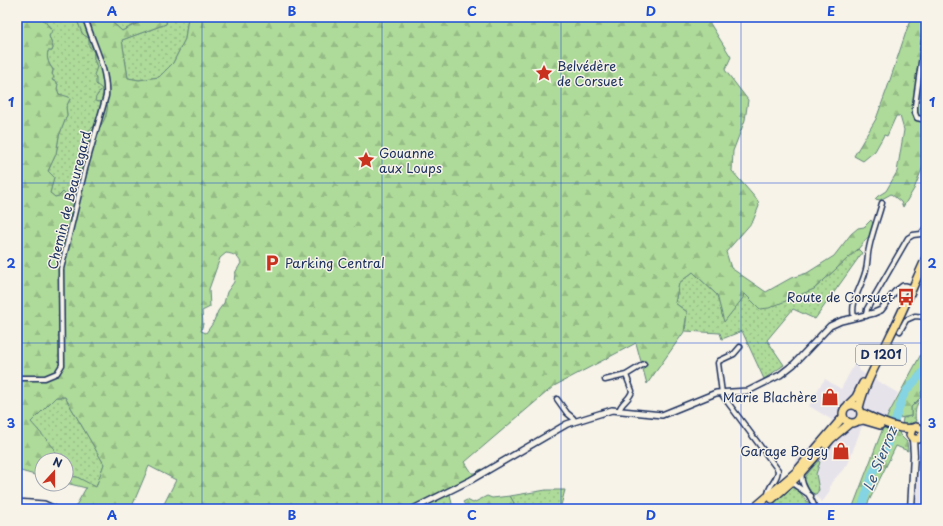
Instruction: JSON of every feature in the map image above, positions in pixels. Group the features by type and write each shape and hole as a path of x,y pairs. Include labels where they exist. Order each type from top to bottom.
{"main road":[{"name":"D 1201","path":"861,411 868,383 926,258"},
{"name":"D 1201","path":"848,406 856,397 902,306 906,302"},
{"path":"754,509 796,472 811,456 843,417 844,409 848,406 854,405 881,424"},
{"path":"859,421 861,411"},
{"path":"843,417 850,423"},
{"path":"754,509 767,503 793,482 831,439 850,423 863,420 919,434 914,455 911,508"}],"street":[{"name":"Chemin de Beauregard","path":"17,378 45,378 57,374 62,366 61,269 85,169 106,96 103,70 85,17"},
{"path":"924,120 917,118 915,106 926,27"},
{"path":"854,318 854,303 866,272 866,258 869,244 882,203"},
{"path":"866,316 867,309 908,238 913,235 921,234 924,230"},
{"path":"413,509 471,480 567,424 575,421 604,412 619,411 662,415 716,393 722,394 748,391 780,375 794,364 830,326 841,321 866,316 881,310 895,292 903,286 912,288"},
{"path":"900,331 906,320 915,316 926,317"},
{"path":"740,347 734,354 719,361 718,363 722,394 778,470 776,480 768,490 768,496"},
{"path":"605,380 626,375 644,364"},
{"path":"619,411 621,405 630,398 632,391 626,375"},
{"path":"557,399 575,421"},
{"path":"810,496 795,485 792,478 811,456"},
{"path":"802,472 801,476 803,484 814,503 815,509"},
{"path":"17,502 44,504 55,509"}],"shaded area":[{"path":"856,361 860,371 898,393 883,428 862,426 848,464 831,483 829,493 822,502 790,473 798,457 828,429 832,420 809,406 820,386 825,379 841,389"},
{"path":"921,450 926,453 926,509 913,509 918,460"}],"green space":[{"path":"17,17 41,17 51,29 52,31 49,36 53,48 52,51 48,51 47,56 53,70 52,74 54,77 52,80 58,84 57,89 59,94 69,97 70,99 66,107 67,115 59,136 56,154 48,171 54,177 50,193 55,197 59,196 63,192 66,195 68,190 72,189 73,187 70,182 78,176 79,161 89,142 88,131 93,127 98,128 101,126 105,119 107,110 106,99 99,102 95,101 102,89 96,84 96,78 94,75 97,67 94,59 94,52 89,46 89,38 82,33 76,17 116,17 113,23 122,31 150,17 167,17 166,24 122,40 128,78 139,80 159,77 173,63 185,39 188,17 706,17 731,57 725,70 748,100 745,120 733,151 732,171 758,201 759,206 753,221 726,252 731,268 766,292 791,278 807,273 834,256 851,234 858,228 864,227 871,220 876,228 858,249 814,289 769,308 760,309 744,293 743,298 724,322 717,295 693,272 679,283 675,303 687,312 684,332 647,384 636,343 554,386 465,462 472,473 476,473 482,469 483,473 472,482 463,486 449,489 453,509 145,509 148,505 163,506 176,480 149,466 133,504 134,509 74,509 86,488 74,485 74,477 96,487 104,464 65,397 56,397 31,422 54,448 55,452 34,452 34,475 17,470","holes":["226,253 237,257 241,263 235,273 234,282 227,292 224,303 206,333 201,331 203,324 202,311 210,307 209,289 220,258"]},
{"path":"41,17 76,17 82,33 89,38 90,47 94,51 94,59 97,67 96,78 102,89 97,95 101,102 106,99 108,105 106,116 102,125 88,134 89,142 81,157 79,173 77,177 71,181 73,187 66,195 62,193 55,197 50,193 54,177 48,171 56,154 59,136 67,115 66,107 70,99 59,94 57,82 52,80 53,69 47,58 48,51 52,51 53,48 49,36 51,29"},
{"path":"116,17 150,17 122,31 113,23"},
{"path":"167,17 188,17 185,39 173,63 159,77 139,80 128,78 122,40 166,24"},
{"path":"911,17 926,17 926,91 921,109 926,114 926,159 914,189 903,207 901,202 891,194 880,200 875,199 886,191 897,172 904,130 900,116 896,116 887,136 884,135 875,151 863,161 854,156 876,119"},
{"path":"858,249 862,253 815,319 793,309 767,340 784,365 764,379 742,331 722,339 720,333 685,331 687,312 675,303 679,283 693,272 717,295 724,321 744,293 760,308 814,289"},
{"path":"926,345 926,388 921,392 922,396 911,407 911,416 899,418 896,424 900,435 907,442 908,451 896,446 865,509 852,509 888,415"},
{"path":"56,397 65,397 104,464 96,488 74,477 74,452 55,452 54,448 30,422"},
{"path":"919,400 915,416 916,421 910,424 902,425 903,418 911,416 911,407"},
{"path":"818,461 820,462 816,474 819,490 816,494 812,494 804,483 803,479"},
{"path":"790,487 797,489 811,506 811,509 771,509 775,506 775,500"},
{"path":"546,490 565,490 560,509 510,509 514,503 510,496"},
{"path":"487,496 492,498 510,496 514,503 510,509 466,509 467,508 463,502 467,500 473,503"}],"waterway":[{"name":"Le Sierroz","path":"861,509 873,472 886,449 903,397 907,390 926,369"}],"place":[{"name":"Belvédère de Corsuet","path":"544,73"},
{"name":"Gouanne aux Loups","path":"366,160"},
{"name":"Parking Central","path":"272,263"},
{"name":"Route de Corsuet","path":"906,297"},
{"name":"Marie Blachère","path":"830,397"},
{"name":"Garage Bogey","path":"841,451"}]}
